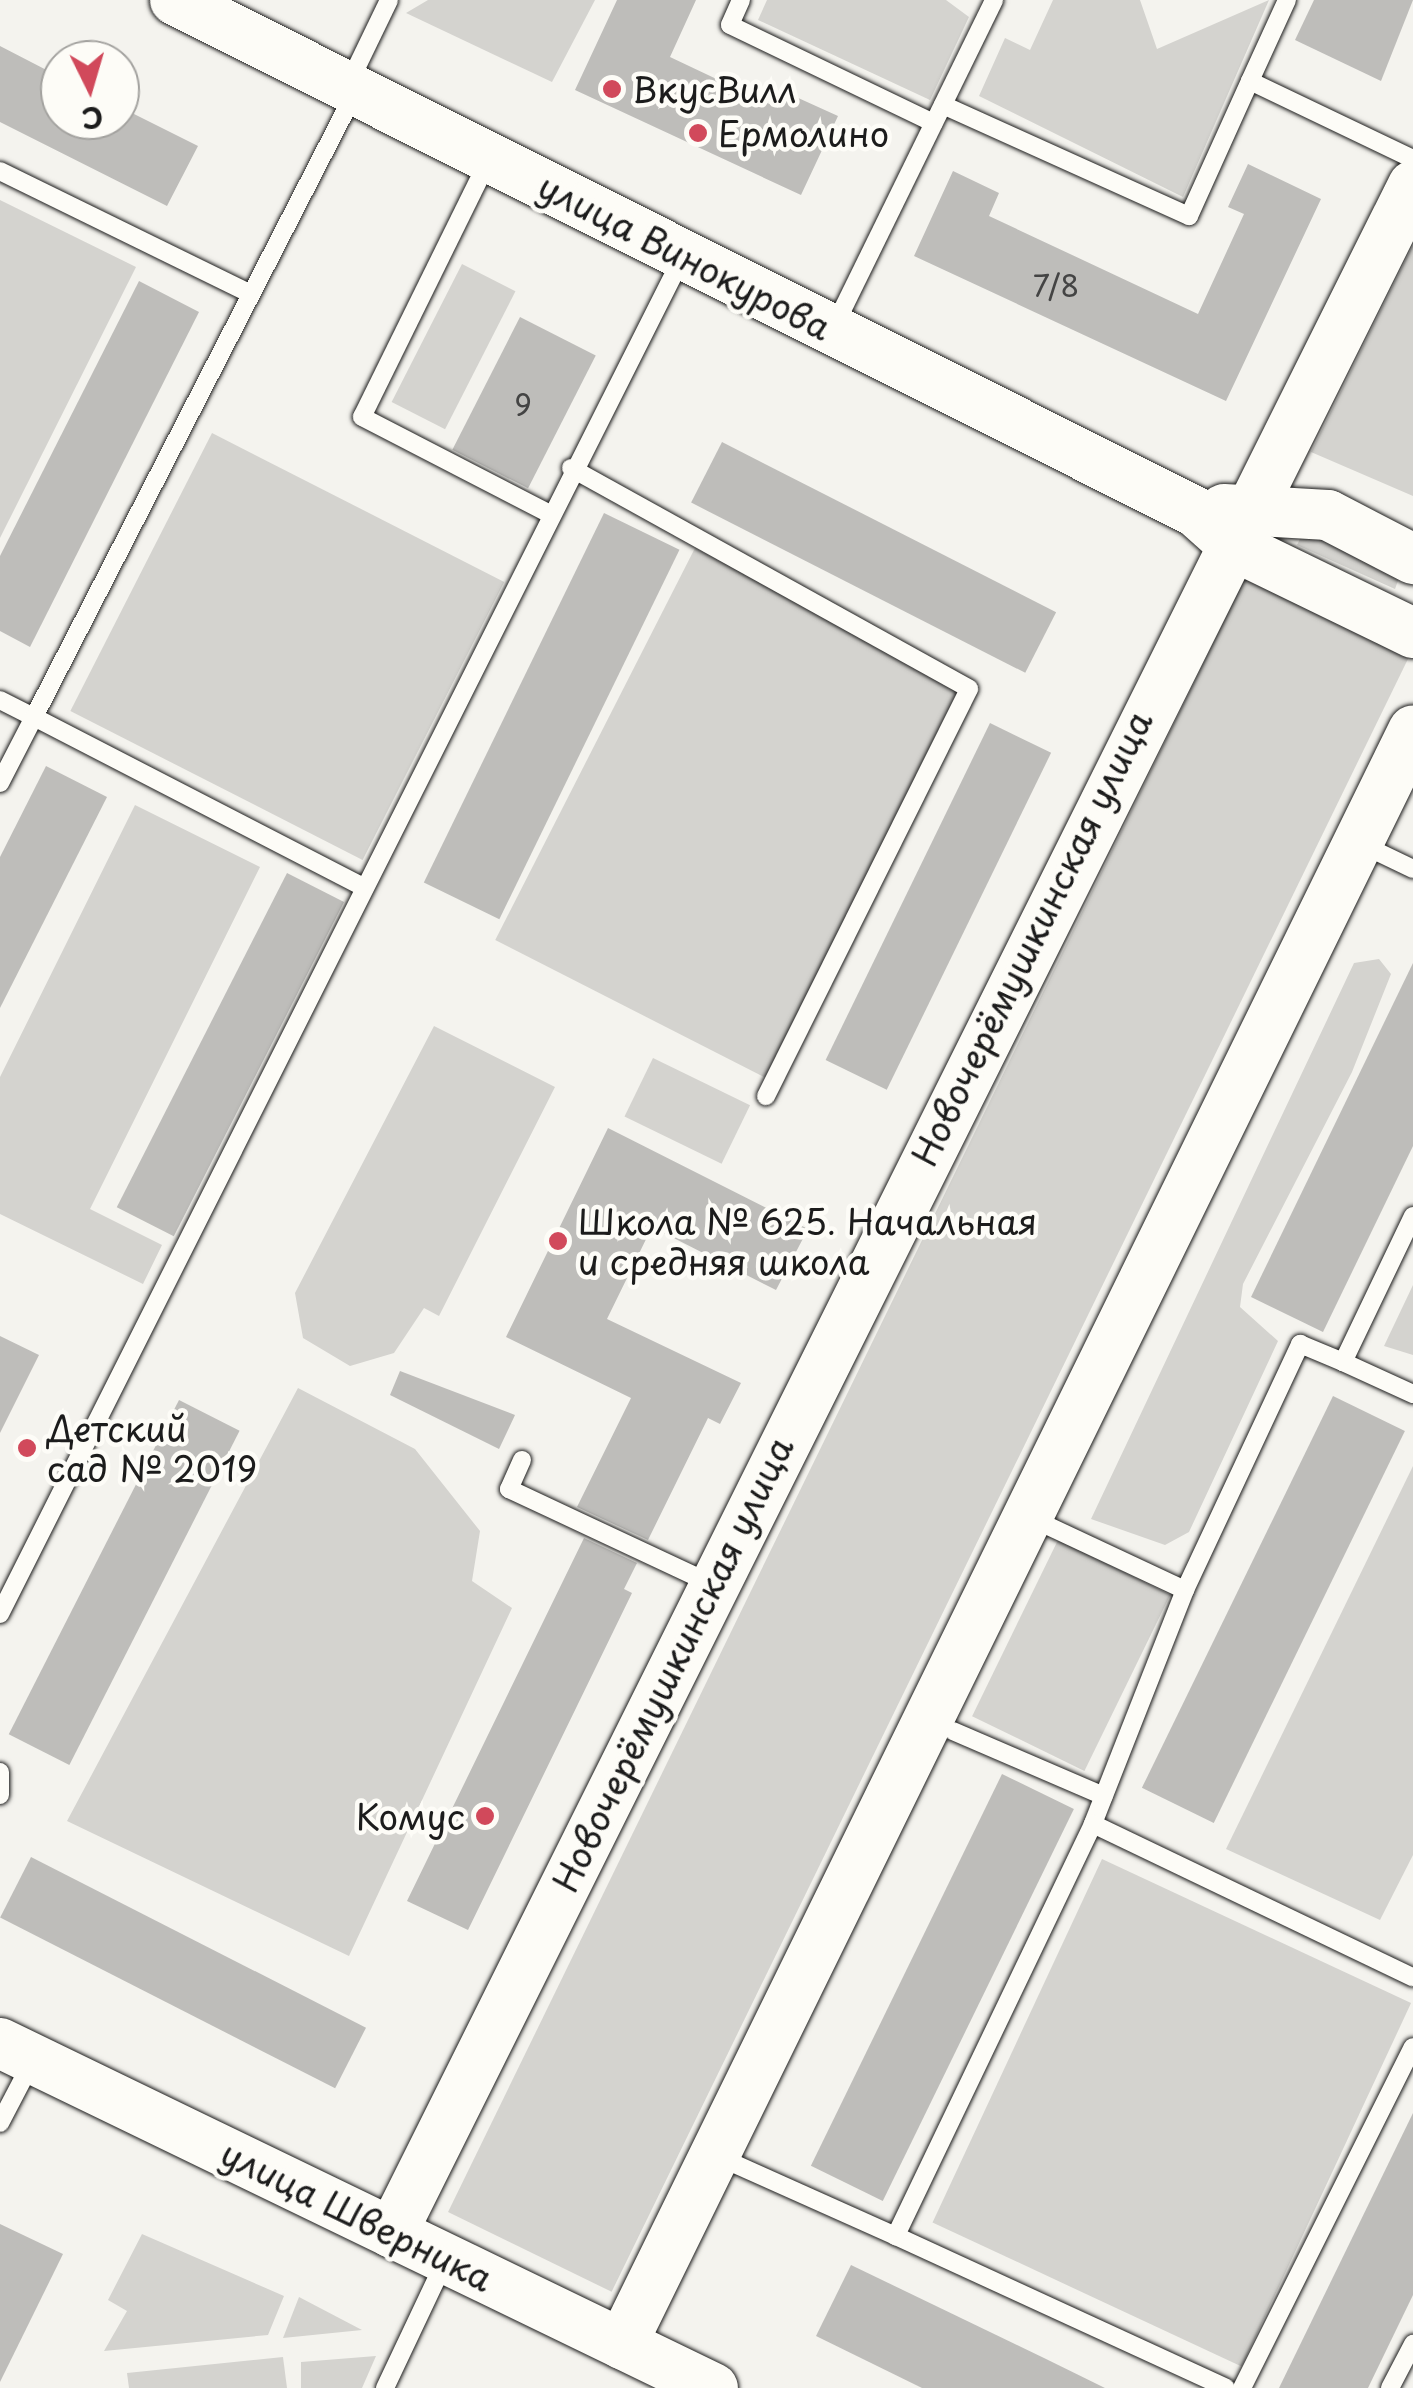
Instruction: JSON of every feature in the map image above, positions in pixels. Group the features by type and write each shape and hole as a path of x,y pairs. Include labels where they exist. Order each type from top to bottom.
{"street":[{"name":"улица Винокурова","path":"174,0 1196,512 1244,526 1413,633"},
{"name":"Новочерёмушкинская улица","path":"392,2232 712,1584 1413,186"},
{"path":"1244,526 1328,515 1413,559"},
{"path":"622,2344 1413,731"},
{"name":"улица Шверника","path":"17,2051 713,2388"}],"lane":[{"path":"0,783 351,89 390,0"},
{"path":"741,0 730,25 934,123"},
{"path":"833,330 994,0"},
{"path":"943,105 1189,216 1287,0"},
{"path":"1250,81 1413,159"},
{"path":"489,158 362,418 548,514"},
{"path":"0,171 249,293"},
{"path":"0,1614 571,468 683,256"},
{"path":"571,468 969,689 766,1096"},
{"path":"0,700 362,886"},
{"path":"1358,842 1413,868"},
{"path":"1344,1362 1413,1216"},
{"path":"896,2236 1093,1824 1185,1590 1300,1344 1413,1394"},
{"path":"522,1460 509,1489 712,1584"},
{"path":"1026,1516 1185,1590"},
{"path":"952,1731 1104,1796"},
{"path":"0,1772 0,1795"},
{"path":"1093,1824 1413,1977"},
{"path":"1242,2388 1413,2047"},
{"path":"0,2123 17,2051"},
{"path":"712,2154 1226,2388"},
{"path":"385,2388 446,2258"},
{"path":"1390,2388 1413,2344"}],"shaded area":[{"path":"428,0 595,0 552,82 406,13"},
{"path":"767,0 946,0 969,17 930,100 758,20"},
{"path":"1053,0 1140,0 1157,49 1269,0 1183,197 979,96 1005,38 1030,50"},
{"path":"0,200 136,267 0,538"},
{"path":"1413,245 1413,496 1311,452"},
{"path":"462,264 515,291 445,429 392,402"},
{"path":"212,433 504,582 363,860 70,711"},
{"path":"1306,527 1399,578 1395,589 1297,545"},
{"path":"695,548 967,686 767,1079 495,940"},
{"path":"1245,578 1409,658 612,2292 448,2212"},
{"path":"135,805 260,867 90,1209 162,1245 143,1284 0,1214 0,1077"},
{"path":"1379,959 1391,974 1352,1072 1243,1284 1240,1307 1278,1341 1189,1532 1165,1545 1091,1519 1354,963"},
{"path":"434,1026 555,1087 439,1316 424,1308 394,1353 350,1366 303,1338 295,1293"},
{"path":"653,1058 750,1105 722,1164 625,1116"},
{"path":"1413,1285 1413,1355 1384,1346"},
{"path":"298,1388 415,1449 480,1531 472,1581 512,1608 349,1956 67,1821"},
{"path":"1413,1466 1413,1855 1380,1920 1226,1849"},
{"path":"1058,1540 1170,1595 1084,1771 972,1716"},
{"path":"1102,1859 1411,2003 1242,2367 933,2222"},
{"path":"142,2234 284,2296 268,2335 104,2351 127,2311 108,2300"},
{"path":"299,2297 362,2330 283,2338"},
{"path":"376,2356 362,2388 301,2388 301,2362"},
{"path":"283,2357 287,2388 129,2388 127,2373"}],"building":[{"path":"617,0 696,0 670,57 778,108 785,92 838,116 801,195 575,90"},
{"path":"1314,0 1413,0 1381,81 1295,40"},
{"path":"0,46 40,67 40,140 140,140 140,117 198,146 167,206 0,122"},
{"path":"1248,164 1321,199 1226,401 914,256 953,171 999,193 989,216 1198,314 1244,214 1228,207"},
{"path":"139,281 199,312 30,647 0,631 0,556"},
{"path":"520,317 596,356 528,488 452,450"},
{"path":"722,442 1056,612 1025,673 691,503"},
{"path":"604,513 679,550 499,919 424,882"},
{"path":"990,723 1051,753 887,1090 826,1060"},
{"path":"46,766 107,797 0,1008 0,857"},
{"path":"287,873 344,902 174,1236 117,1207"},
{"path":"1413,963 1413,1146 1323,1332 1251,1297"},
{"path":"608,1128 808,1229 776,1290 652,1227 607,1319 741,1383 720,1424 708,1418 648,1540 577,1507 631,1398 506,1337"},
{"path":"0,1336 39,1355 0,1433"},
{"path":"400,1371 515,1415 499,1449 390,1395"},
{"path":"1333,1396 1405,1431 1214,1823 1142,1788"},
{"path":"179,1400 240,1431 69,1765 9,1734"},
{"path":"584,1538 637,1563 624,1589 632,1593 468,1930 407,1901"},
{"path":"1002,1774 1074,1809 883,2201 811,2166"},
{"path":"31,1857 366,2028 335,2088 0,1918"},
{"path":"1413,2113 1413,2295 1368,2388 1279,2388"},
{"path":"0,2224 63,2254 0,2382"},
{"path":"851,2265 1105,2388 922,2388 816,2336"}],"place":[{"name":"ВкусВилл","path":"612,89"},
{"name":"Ермолино","path":"698,133"},
{"name":"Школа № 625. Начальная и средняя школа","path":"558,1241"},
{"name":"Детский сад № 2019","path":"27,1448"},
{"name":"Комус","path":"485,1816"}]}
